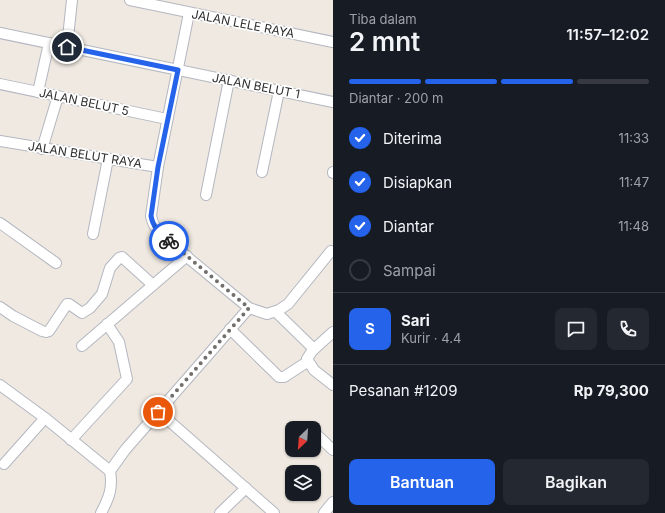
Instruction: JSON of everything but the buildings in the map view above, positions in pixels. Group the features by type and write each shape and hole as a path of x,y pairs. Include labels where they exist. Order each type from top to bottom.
{"street":[{"path":"67,47 72,0"},
{"name":"JALAN LELE RAYA","path":"130,0 172,5 189,13 333,41"},
{"name":"JALAN BELUT RAYA","path":"0,141 158,167 189,13"},
{"name":"JALAN BELUT 1","path":"0,33 333,102"},
{"path":"38,92 49,43"},
{"path":"206,195 229,80"},
{"name":"JALAN BELUT 5","path":"0,84 167,119"},
{"path":"262,172 279,91"},
{"path":"42,149 58,96"},
{"path":"93,234 108,159"},
{"path":"158,167 151,216 152,223 161,235 249,308 267,314 276,312 288,304 331,251"},
{"path":"0,223 56,263"},
{"path":"82,346 187,256"},
{"path":"0,307 13,316 46,332 49,331 67,304 70,304 82,313 90,308 102,294 110,268 119,258 122,257 153,284"},
{"path":"101,513 111,488 110,471 158,412 249,308"},
{"path":"276,312 314,349"},
{"path":"71,440 127,379 119,342 107,324"},
{"path":"230,329 278,377 284,377 307,362 308,356 314,349 333,332"},
{"path":"307,362 314,370 333,385"},
{"path":"0,385 45,418 110,471"},
{"path":"158,412 274,513"},
{"path":"4,464 45,418"},
{"path":"321,439 333,450"},
{"path":"220,513 246,488"},
{"path":"324,513 333,502"}],"way so far":[{"path":"158,412 249,308 169,241"}],"route":[{"path":"67,47 178,70 158,167 151,216 152,223 155,228 169,241"}]}
